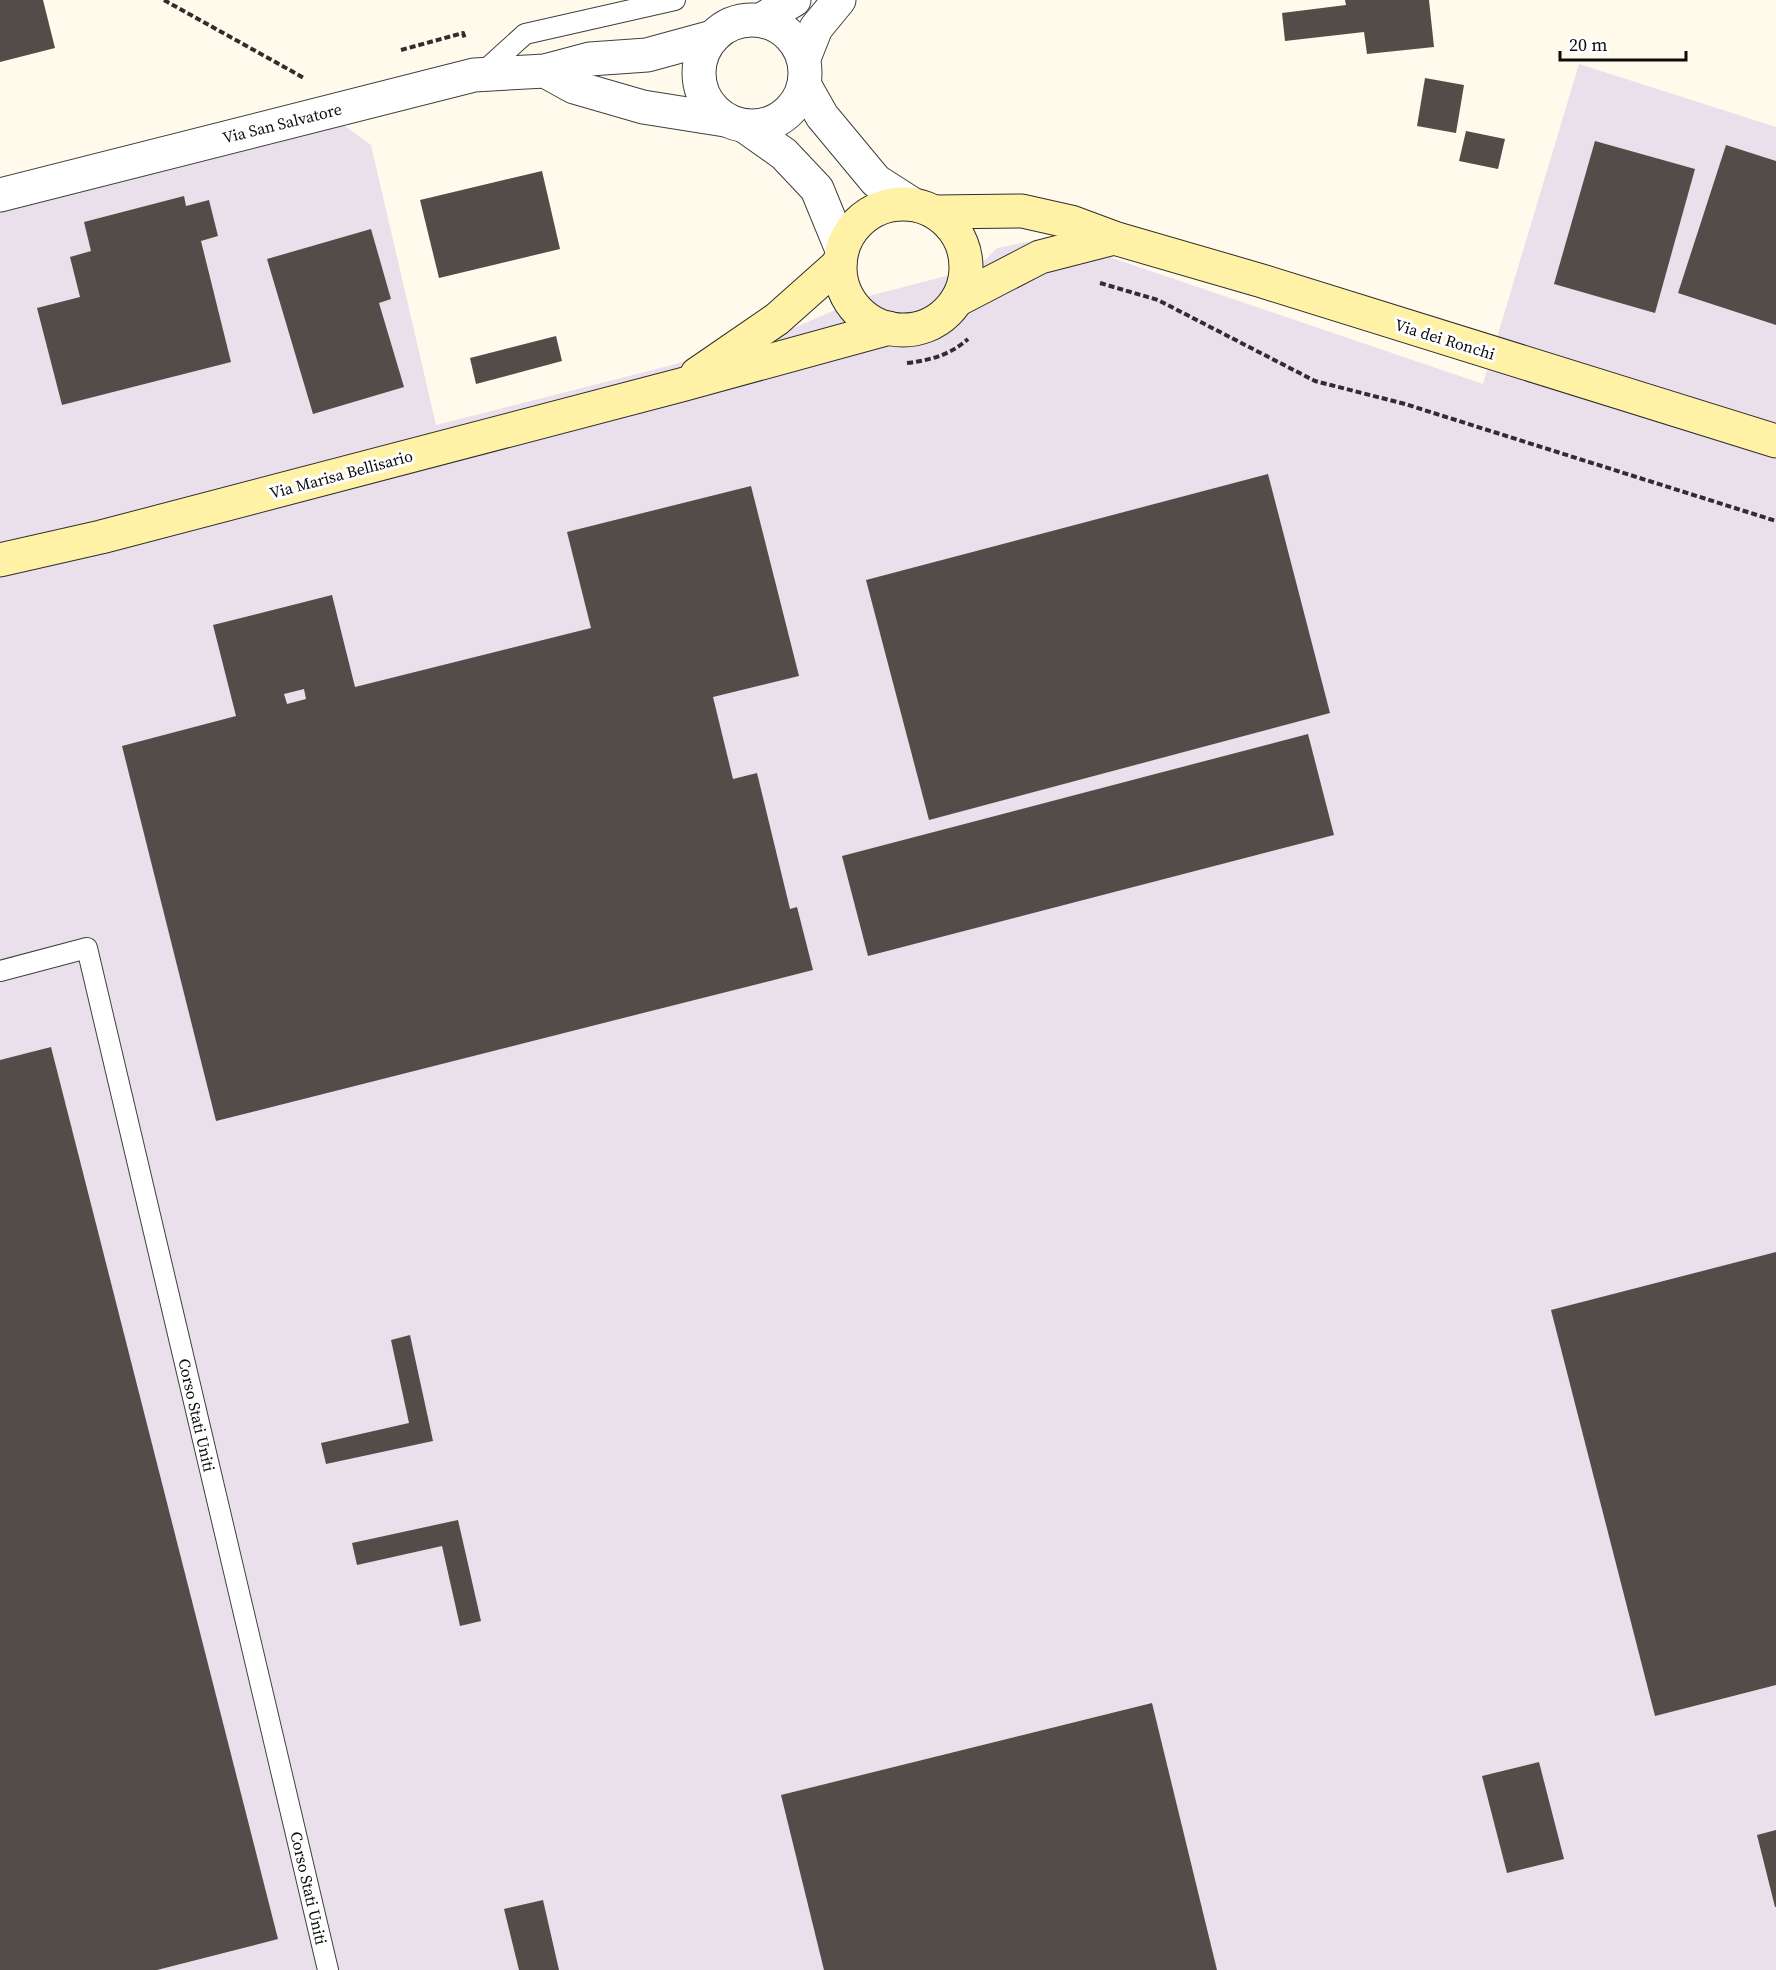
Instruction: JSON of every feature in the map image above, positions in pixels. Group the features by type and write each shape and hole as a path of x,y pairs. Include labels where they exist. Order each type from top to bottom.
{"street":[{"name":"Via San Salvatore","path":"11,193 358,103 480,75 545,71 590,59 647,55 713,37 727,26 744,21 761,20 794,0"},
{"path":"545,71 574,87 643,107 762,126 777,121 799,100 816,28 839,0"},
{"path":"713,37 704,50 699,65 699,82 704,97 713,110 784,154 817,189 841,256 841,280 847,297 858,312 872,322 890,328 909,330 928,325 945,315 957,300 964,284 966,268 964,251 953,229 923,208 876,181 822,116 792,37 778,26 761,20"},
{"name":"Via dei Ronchi","path":"841,256 849,233 861,219 876,210 894,204 923,208 1022,211 1071,222 1114,238 1262,281 1776,441"},
{"path":"957,300 1040,257 1114,238"},
{"name":"Via Marisa Bellisario","path":"681,385 777,319 841,256"},
{"name":"Via Marisa Bellisario","path":"0,560 112,534 890,328"}],"lane":[{"path":"480,75 525,34 675,0"},
{"name":"Corso Stati Uniti","path":"0,971 87,948 328,1970"}],"path":[{"path":"164,0 304,78"},
{"path":"1098,282 1158,300 1315,381 1405,404 1776,521"},
{"path":"900,364 932,360 956,350 970,337"}],"shaded area":[{"path":"1579,64 1776,127 1776,1970 0,1970 0,183 327,113 371,145 436,425 676,364 728,345 780,334 865,297 977,268 997,248 1037,240 1077,246 1483,384"}],"building":[{"path":"0,0 43,0 55,48 0,62"},
{"path":"1345,0 1429,0 1434,47 1367,54 1364,32 1285,41 1282,13 1346,5"},
{"path":"1425,78 1464,85 1456,133 1417,126"},
{"path":"1466,131 1505,139 1498,169 1459,161"},
{"path":"1595,141 1695,169 1655,313 1554,284"},
{"path":"1726,145 1776,161 1776,325 1678,293"},
{"path":"542,171 560,249 439,278 420,200"},
{"path":"184,196 186,206 209,200 218,236 201,241 231,362 62,405 37,308 80,297 70,257 91,251 84,222"},
{"path":"371,229 391,299 379,303 404,387 313,414 267,259"},
{"path":"556,336 562,361 476,384 470,358"},
{"path":"1268,474 1330,713 929,820 866,580"},
{"path":"751,486 799,676 713,697 733,779 757,773 790,909 797,907 813,970 216,1121 122,746 236,716 213,625 332,595 355,687 591,628 567,532","holes":["304,689 306,699 287,704 284,694"]},
{"path":"1308,734 1334,835 868,956 842,856"},
{"path":"51,1047 278,1939 157,1970 0,1970 0,1060"},
{"path":"1776,1252 1776,1685 1655,1716 1551,1310"},
{"path":"410,1335 433,1441 326,1464 321,1443 409,1423 391,1340"},
{"path":"458,1520 481,1621 460,1626 442,1546 357,1565 352,1543"},
{"path":"1152,1703 1217,1970 824,1970 781,1795"},
{"path":"1539,1762 1564,1859 1507,1873 1482,1776"},
{"path":"1776,1830 1776,1907 1775,1907 1757,1835"},
{"path":"543,1900 559,1970 519,1970 504,1909"}]}
